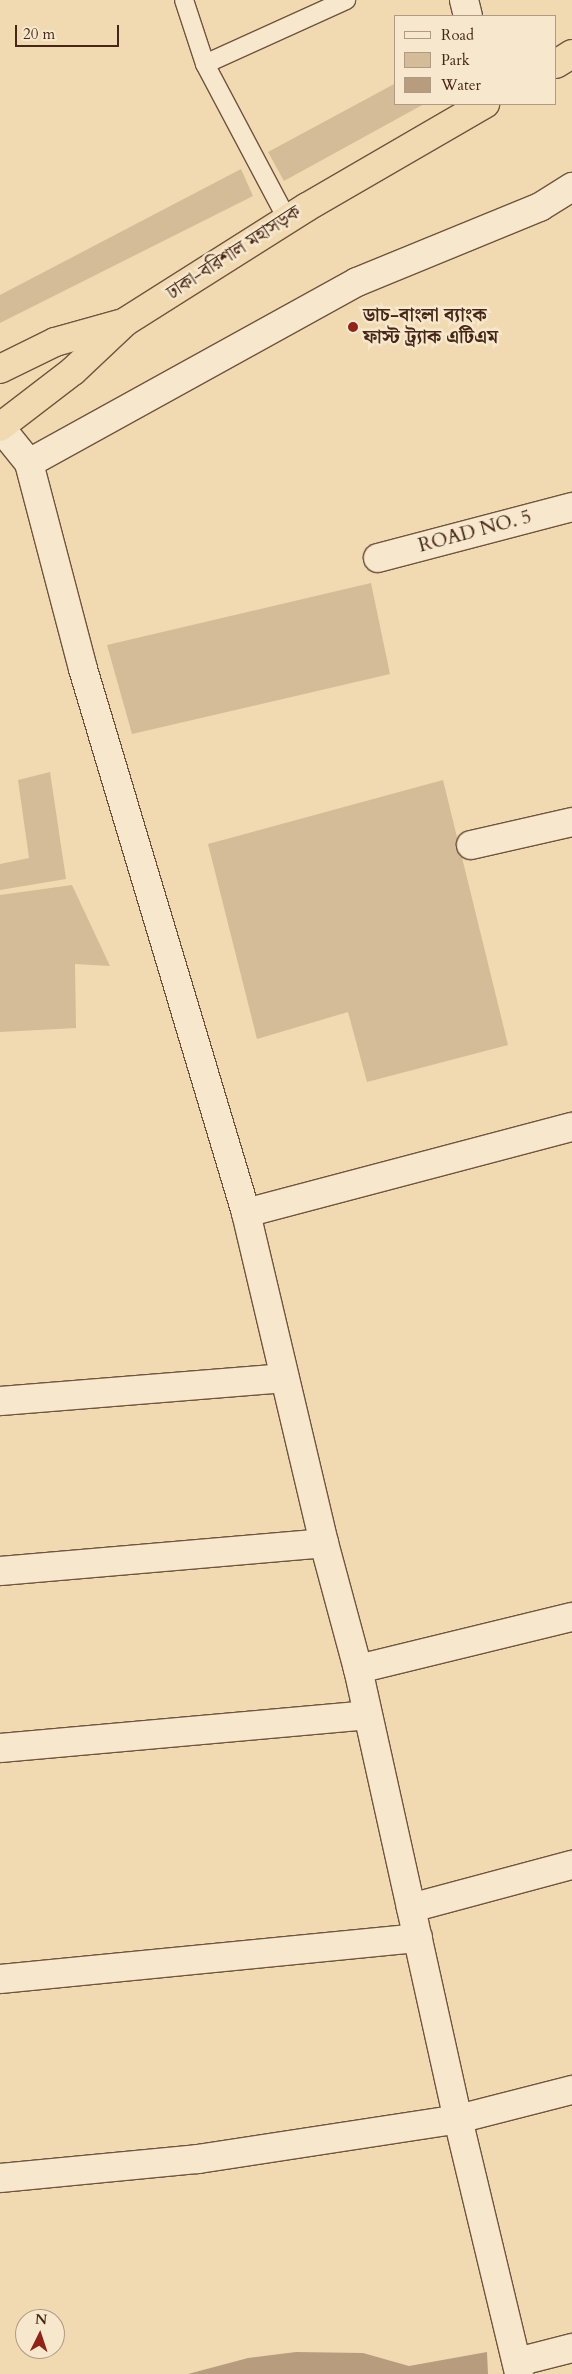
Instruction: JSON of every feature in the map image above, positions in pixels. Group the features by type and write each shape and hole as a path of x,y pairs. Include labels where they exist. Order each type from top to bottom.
{"highway":[{"path":"557,63 572,54"},
{"name":"ঢাকা-বরিশাল মহাসড়ক","path":"0,427 72,371 126,322 287,219 483,105"},
{"path":"0,369 55,342 126,322"}],"street":[{"path":"464,0 468,15"},
{"path":"29,463 357,282 540,207 572,186"},
{"path":"0,427 29,463 83,670 246,1213 324,1543 358,1669 458,2119 518,2368 572,2348"},
{"name":"ROAD NO. 5","path":"378,558 572,507"},
{"path":"471,845 572,822"},
{"path":"246,1213 572,1127"},
{"path":"0,1401 284,1378"},
{"path":"0,1571 324,1543"},
{"path":"358,1669 572,1617"},
{"path":"0,1748 367,1715"},
{"path":"411,1908 572,1865"},
{"path":"0,1979 418,1938"},
{"path":"0,2178 198,2159 458,2119 572,2090"}],"lane":[{"path":"184,0 205,64 287,219"},
{"path":"205,64 346,0"}],"green space":[{"path":"394,84 394,105 422,105 284,181 268,152"},
{"path":"241,169 253,196 0,323 0,295"},
{"path":"371,583 390,674 132,734 107,645"},
{"path":"50,772 66,879 0,890 0,864 29,858 18,780"},
{"path":"443,780 508,1045 367,1082 348,1012 257,1039 208,844"},
{"path":"72,885 110,966 75,964 76,1028 0,1032 0,895"}],"water":[{"path":"296,2352 363,2353 409,2366 487,2352 488,2374 188,2374 248,2358"}],"place":[{"name":"ডাচ-বাংলা ব্যাংক ফাস্ট ট্র্যাক এটিএম","path":"353,327"}]}
